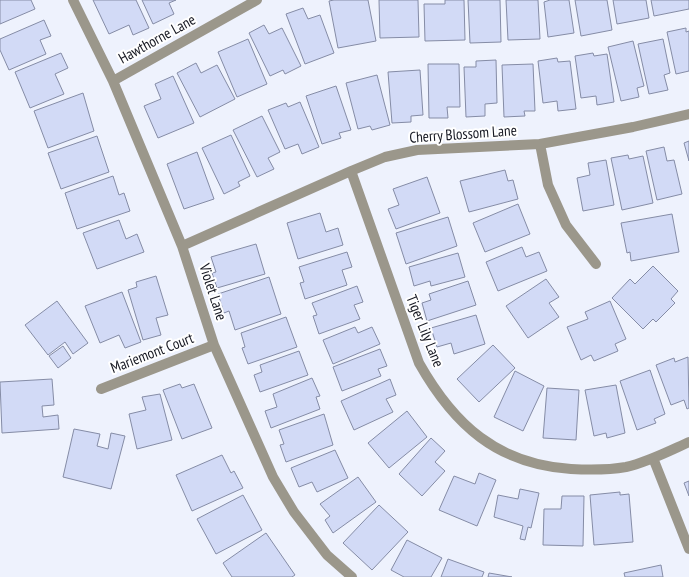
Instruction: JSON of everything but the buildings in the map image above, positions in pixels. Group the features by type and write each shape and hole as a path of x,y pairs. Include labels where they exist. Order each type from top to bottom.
{"street":[{"name":"Violet Lane","path":"73,0 113,81 182,246 214,345 273,477 294,512 323,549 352,577"},
{"name":"Hawthorne Lane","path":"113,81 257,0"},
{"name":"Cherry Blossom Lane","path":"182,246 350,171 385,157 417,150 540,144 632,127 689,114"},
{"path":"540,144 548,185 566,225 596,264"},
{"name":"Tiger Lily Lane","path":"350,171 419,363 432,385 462,423 480,438 502,452 533,463 561,468 589,470 626,467 653,458 689,442"},
{"name":"Mariemont Court","path":"101,389 214,345"},
{"path":"653,458 689,549"}]}
